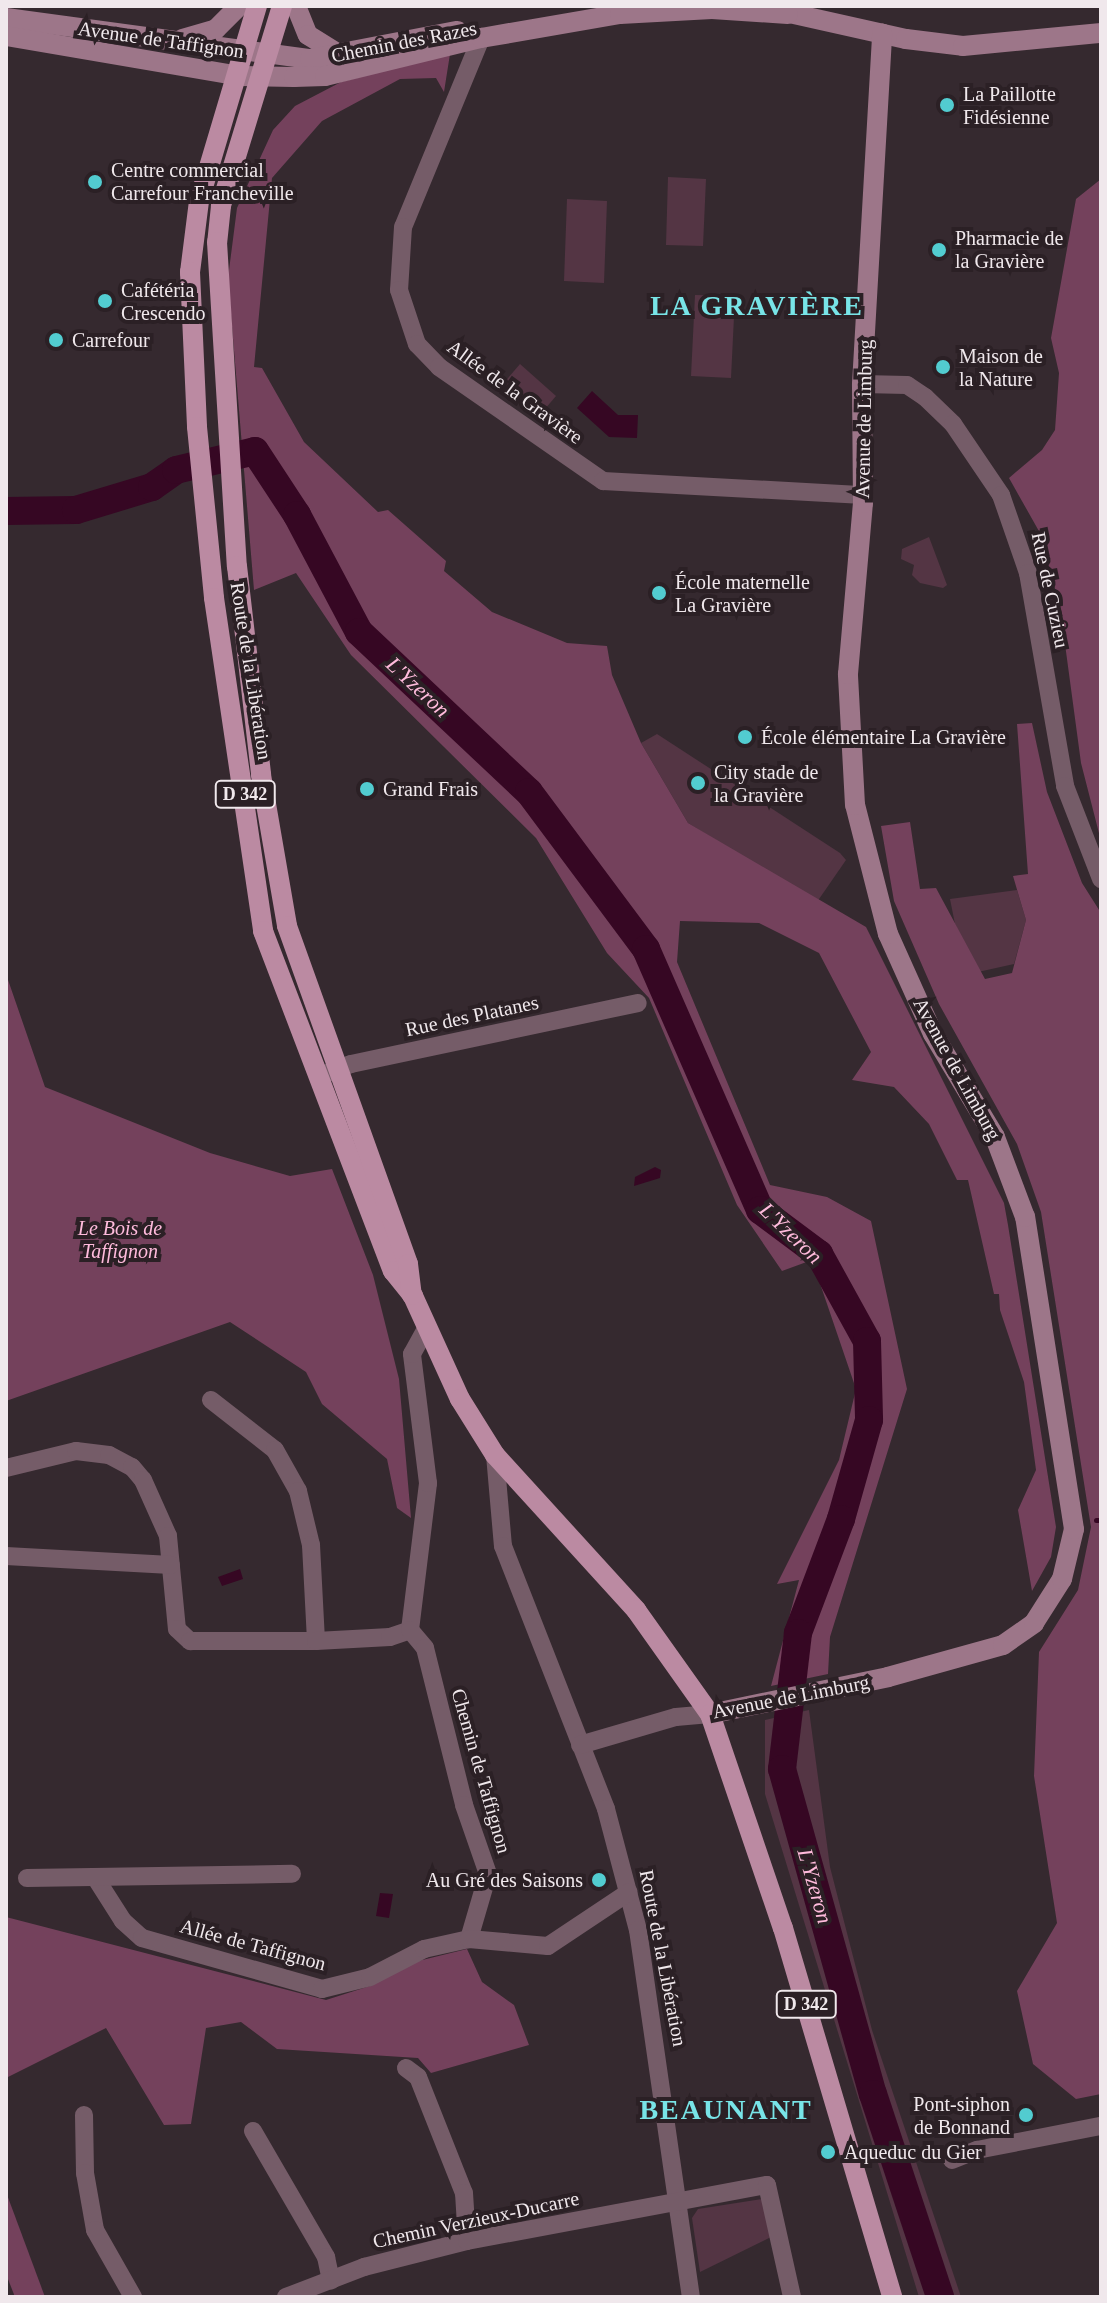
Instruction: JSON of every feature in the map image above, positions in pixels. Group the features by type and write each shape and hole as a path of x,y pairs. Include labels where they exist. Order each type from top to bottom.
{"main road":[{"name":"D 342","path":"239,76 257,6"},
{"name":"D 342","path":"263,77 282,6"},
{"name":"Route de la Libération","path":"239,76 199,201 190,272 197,427 204,502 263,931 393,1271 413,1296 495,1455 636,1610 710,1714"},
{"name":"Route de la Libération","path":"263,77 221,206 217,242 226,428 256,734 287,926 408,1264 413,1296"},
{"name":"D 342","path":"710,1714 783,1928 892,2297"}],"street":[{"path":"174,41 216,29 239,6"},
{"path":"296,6 308,35 343,56"},
{"name":"Chemin des Razes","path":"270,55 343,56 587,6"},
{"name":"Chemin des Razes","path":"571,20 608,6"},
{"name":"Chemin des Razes","path":"764,6 882,34 963,46 1101,33"},
{"name":"Chemin des Razes","path":"263,77 325,76 481,38 571,20 663,9 788,14"},
{"name":"Chemin des Razes","path":"481,38 538,16"},
{"name":"Avenue de Taffignon","path":"6,18 270,55"},
{"name":"Avenue de Limburg","path":"580,1745 676,1717 760,1705 1003,1645 1034,1623 1055,1590 1074,1529 1025,1217 995,1137 933,1034 888,934 862,841 851,758 848,674 864,495 862,384 882,34"},
{"name":"Avenue de Taffignon","path":"6,36 239,76 263,77"},
{"name":"Allée de la Gravière","path":"481,38 403,227 399,290 403,316 417,344 439,367 603,481 864,495"},
{"name":"Rue de Cuzieu","path":"862,384 907,385 925,397 953,424 1001,495 1028,573 1065,786 1101,879"},
{"name":"Rue des Platanes","path":"317,1078 339,1069 638,1003"},
{"path":"6,1468 76,1451 109,1455 132,1467 143,1480 168,1536 177,1629 190,1641 316,1641 390,1637 410,1630 428,1483 412,1354 427,1327"},
{"path":"211,1400 275,1450 298,1491 311,1545 316,1641"},
{"name":"Route de la Libération","path":"495,1455 503,1546 606,1809 629,1892 680,2201 691,2297"},
{"path":"6,1556 171,1565"},
{"name":"Chemin de Taffignon","path":"410,1630 425,1648 464,1805 488,1874 469,1939"},
{"path":"27,1878 292,1874"},
{"name":"Allée de Taffignon","path":"95,1877 123,1921 142,1938 322,1989 370,1977 424,1949 469,1939"},
{"path":"469,1939 548,1946 629,1892"},
{"path":"406,2068 418,2077 464,2193 467,2241"},
{"path":"84,2115 85,2173 95,2230 133,2297"},
{"path":"952,2160 977,2150 1101,2126"},
{"path":"253,2131 326,2257 331,2280"},
{"name":"Chemin Verzieux-Ducarre","path":"286,2297 331,2280 467,2241 767,2185 792,2297"}],"shaded area":[{"path":"668,177 706,179 703,246 666,245"},
{"path":"567,199 607,201 604,283 564,281"},
{"path":"695,295 735,296 731,378 691,376"},
{"path":"520,364 556,396 539,416 503,384"},
{"path":"592,391 618,415 638,415 637,438 609,437 577,408"},
{"path":"929,537 947,585 943,588 920,583 912,575 914,565 901,559 902,549"},
{"name":"City stade de la Gravière","path":"657,734 840,853 846,860 817,902 688,823 641,743"},
{"path":"1017,890 1026,920 1014,964 978,972 955,924 950,899"},
{"path":"655,1167 661,1170 660,1178 634,1186 635,1177"},
{"path":"240,1569 243,1579 222,1586 218,1577"},
{"path":"809,1710 830,1867 872,2030 961,2297 919,2297 765,1794 765,1720"},
{"path":"380,1893 393,1894 389,1918 376,1916"},
{"path":"762,2199 771,2237 700,2272 692,2218 698,2209"}],"green space":[{"path":"450,54 444,92 436,78 400,79 322,121 272,178 254,367 262,368 304,442 378,512 388,510 446,561 444,571 492,612 567,643 607,646 612,675 641,743 688,823 866,927 1004,1203 1056,1527 1051,1557 1032,1591 1018,1510 1036,1470 1024,1382 1000,1310 999,1294 994,1294 968,1180 957,1180 929,1124 894,1087 852,1080 871,1052 819,953 759,923 680,921 677,962 770,1185 827,1197 871,1221 907,1389 830,1637 828,1674 771,1686 799,1580 777,1584 839,1460 856,1389 812,1260 782,1271 737,1205 649,998 607,953 536,838 351,655 296,573 254,590 228,278 237,208 273,130 295,106 341,82"},
{"path":"1101,179 1101,841 1081,763 1060,607 1040,533 1009,478 1042,450 1055,430 1059,373 1051,338 1076,199"},
{"path":"1032,723 1047,792 1082,883 1101,913 1101,2094 1076,2099 1033,2064 1017,1991 1057,1923 1034,1776 1039,1652 1078,1590 1091,1527 1041,1212 1017,1144 939,1004 894,901 881,826 910,822 920,889 936,888 985,979 1012,973 1026,920 1013,876 1028,874 1017,724"},
{"name":"Le Bois de Taffignon","path":"6,974 45,1087 210,1153 290,1176 332,1169 373,1275 399,1379 411,1518 397,1508 387,1459 322,1404 306,1372 230,1322 6,1401"},
{"path":"6,1917 326,2000 373,1985 406,1964 467,1949 482,1982 514,2005 529,2045 431,2073 418,2058 277,2049 241,2022 206,2028 191,2124 164,2125 106,2028 6,2078"},
{"path":"6,2192 45,2297 15,2297 6,2274"}],"waterway":[{"name":"L'Yzeron","path":"6,511 76,510 152,487 176,470 255,451 297,515 359,632 529,792 646,949 760,1210 819,1254 867,1341 869,1420 841,1519 798,1633 782,1769 873,2094 940,2297"},
{"path":"1096,1520 1101,1520"}],"place":[{"name":"La Paillotte Fidésienne","path":"947,105"},
{"name":"Centre commercial Carrefour Francheville","path":"95,182"},
{"name":"Pharmacie de la Gravière","path":"939,250"},
{"name":"Cafétéria Crescendo","path":"105,301"},
{"name":"Carrefour","path":"56,340"},
{"name":"Maison de la Nature","path":"943,367"},
{"name":"École maternelle La Gravière","path":"659,593"},
{"name":"École élémentaire La Gravière","path":"745,737"},
{"name":"City stade de la Gravière","path":"698,783"},
{"name":"Grand Frais","path":"367,789"},
{"name":"Au Gré des Saisons","path":"599,1880"},
{"name":"Pont-siphon de Bonnand","path":"1026,2115"},
{"name":"Aqueduc du Gier","path":"828,2152"}],"district":[{"name":"LA GRAVIÈRE","path":"757,306"},
{"name":"BEAUNANT","path":"726,2110"}]}
